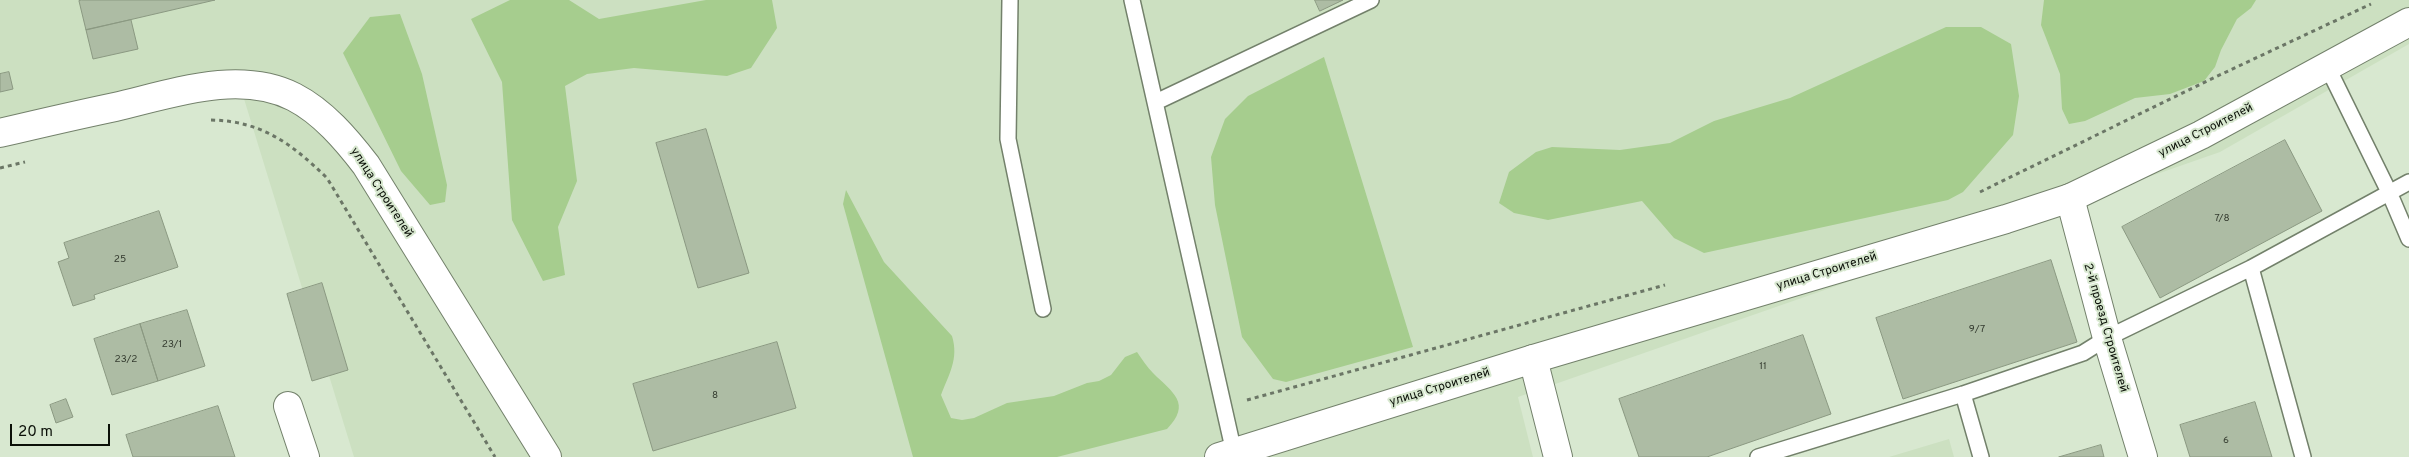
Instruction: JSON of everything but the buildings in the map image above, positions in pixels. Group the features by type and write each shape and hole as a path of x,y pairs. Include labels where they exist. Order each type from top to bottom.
{"main road":[{"name":"улица Строителей","path":"1229,456 1533,359 2006,219 2070,198 2201,135 2409,22"},
{"name":"улица Строителей","path":"0,133 203,87 246,86 274,89 294,97 316,111 346,140 366,165 547,457"},
{"name":"2-й проезд Строителей","path":"2070,198 2107,338 2143,457"},
{"path":"1533,359 1558,457"},
{"path":"288,406 305,457"}],"lane":[{"path":"1010,0 1008,138 1043,309"},
{"path":"1132,0 1223,407 1229,456"},
{"path":"1156,102 1370,0"},
{"path":"2327,66 2389,192 2409,239"},
{"path":"1758,457 1963,394 2083,353 2107,338 2251,268 2409,182"},
{"path":"2251,268 2304,457"},
{"path":"1963,394 1982,457"}],"path":[{"path":"1975,194 2380,0"},
{"path":"206,119 228,120 259,127 302,154 327,178 495,457"},
{"path":"0,168 29,161"},
{"path":"1223,407 1673,283"}],"shaded area":[{"path":"0,0 2409,0 2409,44 2220,152 1518,397 1533,457 354,457 237,76 0,131"},
{"path":"1949,439 1954,457 1889,457"}],"green space":[{"path":"510,0 569,0 599,19 706,0 772,0 777,28 751,68 727,76 634,68 587,74 565,86 577,181 558,227 565,275 543,281 512,220 502,82 471,19"},
{"path":"2044,0 2256,0 2251,8 2237,19 2221,50 2215,67 2204,81 2170,94 2135,98 2085,121 2069,124 2062,109 2060,74 2041,25"},
{"path":"400,14 422,74 447,185 445,202 430,205 401,171 343,53 370,17"},
{"path":"1946,27 1981,27 2011,44 2019,96 2013,135 1963,192 1948,200 1704,253 1674,238 1642,201 1548,220 1514,213 1499,203 1509,172 1536,152 1552,147 1620,150 1670,143 1714,121 1790,98"},
{"path":"1324,57 1413,347 1286,382 1273,379 1242,337 1215,205 1211,157 1225,119 1248,96"},
{"path":"846,190 884,262 952,336 954,359 941,395 951,418 962,420 974,418 1007,403 1054,396 1087,383 1099,381 1111,375 1125,357 1137,352 1151,371 1177,399 1179,405 1178,412 1174,420 1167,429 1057,457 913,457 843,204"}]}
